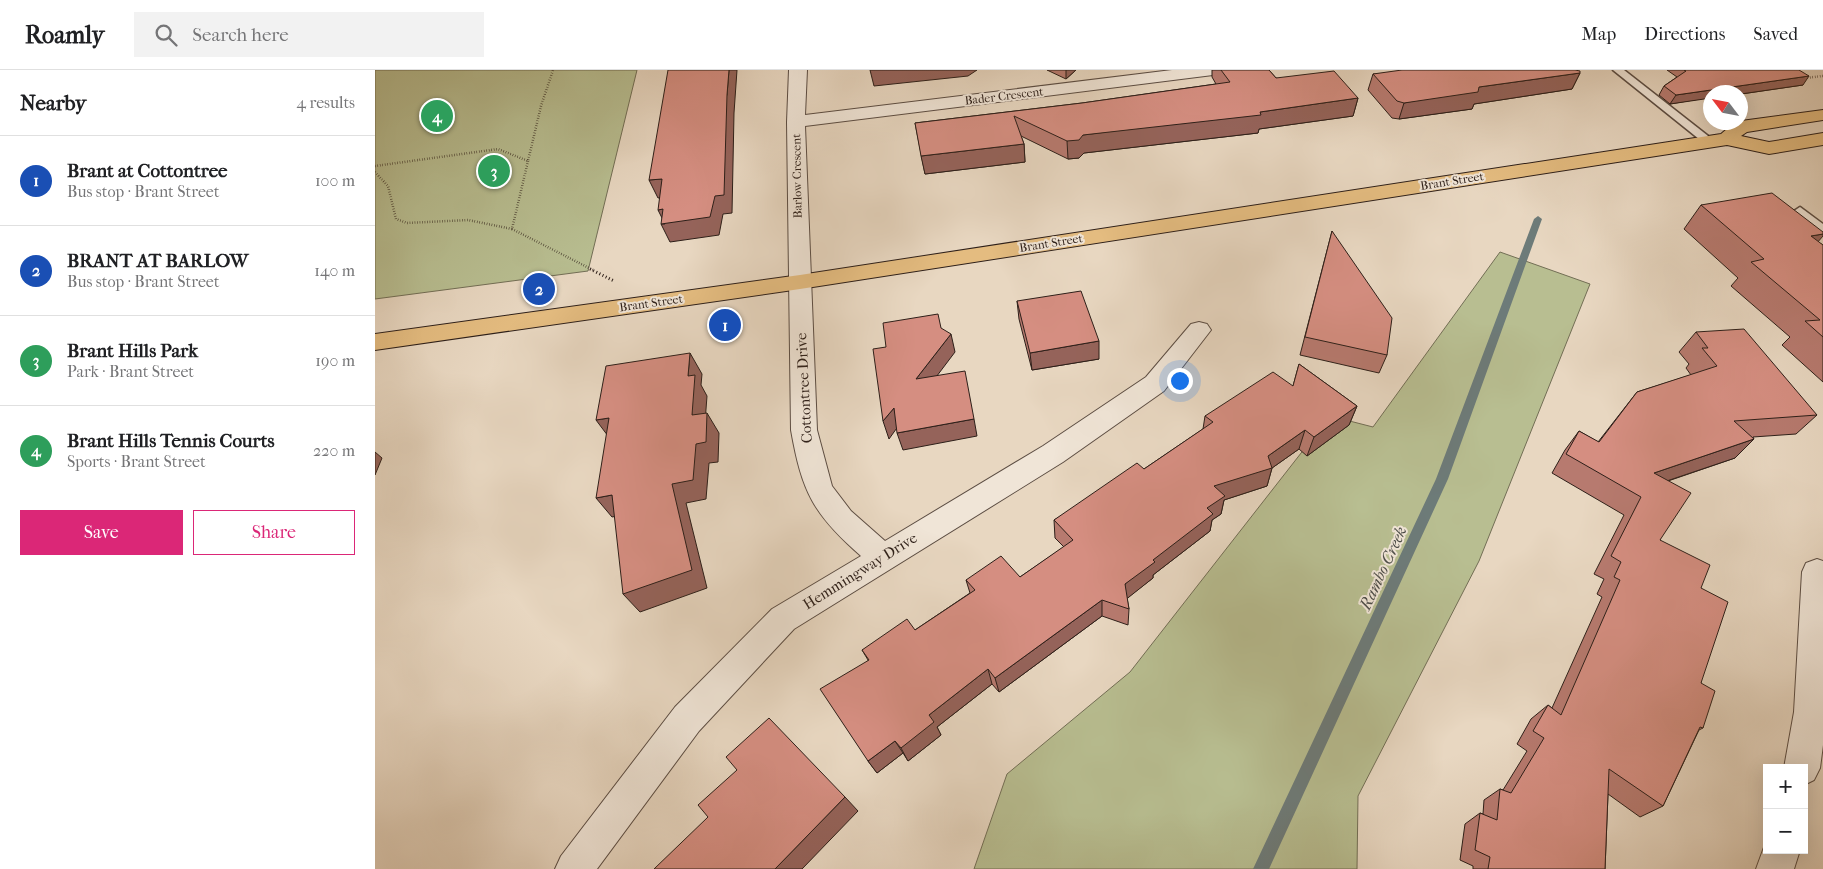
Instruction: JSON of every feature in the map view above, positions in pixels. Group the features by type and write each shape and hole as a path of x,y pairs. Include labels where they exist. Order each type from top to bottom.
{"main road":[{"name":"Brant Street","path":"1718,140 1741,127 1823,115"},
{"name":"Brant Street","path":"375,342 801,282 1718,140 1769,148 1823,139"}],"street":[{"name":"Barlow Crescent","path":"798,70 796,122 801,282"},
{"name":"Bader Crescent","path":"796,122 1148,74 1213,70"},
{"name":"Cottontree Drive","path":"801,282 804,430 810,461 821,493 841,518 883,557"},
{"name":"Hemmingway Drive","path":"574,869 687,719 783,618 1053,454 1155,384 1199,330"},
{"path":"1803,764 1811,712 1817,572"},
{"path":"1775,869 1780,854"}],"lane":[{"path":"1618,70 1718,140"},
{"path":"1800,210 1823,230"}],"path":[{"path":"512,229 541,106 553,70"},
{"path":"1797,80 1823,76"},
{"path":"375,166 498,149 527,161"},
{"path":"375,172 381,176 391,192 396,219 407,223 468,220 512,229 655,302"}],"green space":[{"path":"375,70 637,70 588,271 375,299"},
{"path":"1500,252 1590,284 1479,561 1358,796 1357,869 974,869 1007,774 1130,672 1330,416 1373,427"}],"building":[{"path":"668,70 729,70 724,195 715,196 710,217 661,224 663,209 658,210 662,179 649,180"},
{"path":"1221,70 1269,70 1276,78 1334,71 1358,98 1260,112 1261,115 1083,135 1079,140 1067,141 1014,116 1024,144 921,156 915,123 1082,103 1230,82"},
{"path":"1402,70 1575,70 1580,71 1580,73 1479,87 1478,92 1404,103 1397,101 1373,74"},
{"path":"1684,70 1799,70 1809,76 1746,85 1703,85 1703,91 1676,95 1664,86 1686,71"},
{"path":"1772,193 1823,232 1823,234 1811,236 1823,245 1823,337 1805,321 1820,320 1751,262 1764,259 1701,205"},
{"path":"1332,231 1392,318 1387,355 1305,337"},
{"path":"1081,291 1099,341 1030,353 1017,301"},
{"path":"938,314 941,328 951,334 916,379 965,371 974,419 897,433 894,408 883,421 873,349 886,347 883,323"},
{"path":"1744,329 1817,415 1734,421 1754,439 1654,473 1691,493 1660,540 1710,565 1701,588 1728,602 1701,683 1715,691 1703,728 1700,727 1663,806 1609,769 1605,869 1488,869 1490,857 1475,850 1480,813 1497,820 1500,789 1511,793 1544,738 1533,731 1548,705 1561,715 1620,580 1614,577 1621,562 1611,556 1641,497 1566,454 1579,431 1599,442 1637,392 1717,366 1702,348 1708,348 1696,332"},
{"path":"690,353 688,376 695,375 692,415 707,413 706,442 696,444 693,480 672,484 692,570 623,594 612,495 596,498 609,418 596,420 606,366"},
{"path":"1299,364 1357,406 1314,437 1305,430 1268,456 1272,468 1214,486 1225,496 1207,508 1213,514 1125,584 1129,609 1102,600 995,678 988,669 929,715 934,722 901,748 895,741 868,761 820,689 869,660 862,650 907,619 915,630 975,590 966,580 1001,556 1020,577 1073,540 1054,520 1137,463 1144,469 1213,422 1205,416 1273,372 1293,386"},
{"path":"769,718 845,797 775,869 654,869 708,817 698,805 737,770 726,757"}],"waterway":[{"name":"Rambo Creek","path":"1261,869 1442,479 1538,219"}],"place":[{"name":"Brant Hills Tennis Courts","path":"437,116"},
{"name":"Brant Hills Park","path":"494,171"},
{"name":"BRANT AT BARLOW","path":"539,289"},
{"name":"Brant at Cottontree","path":"725,325"}]}
